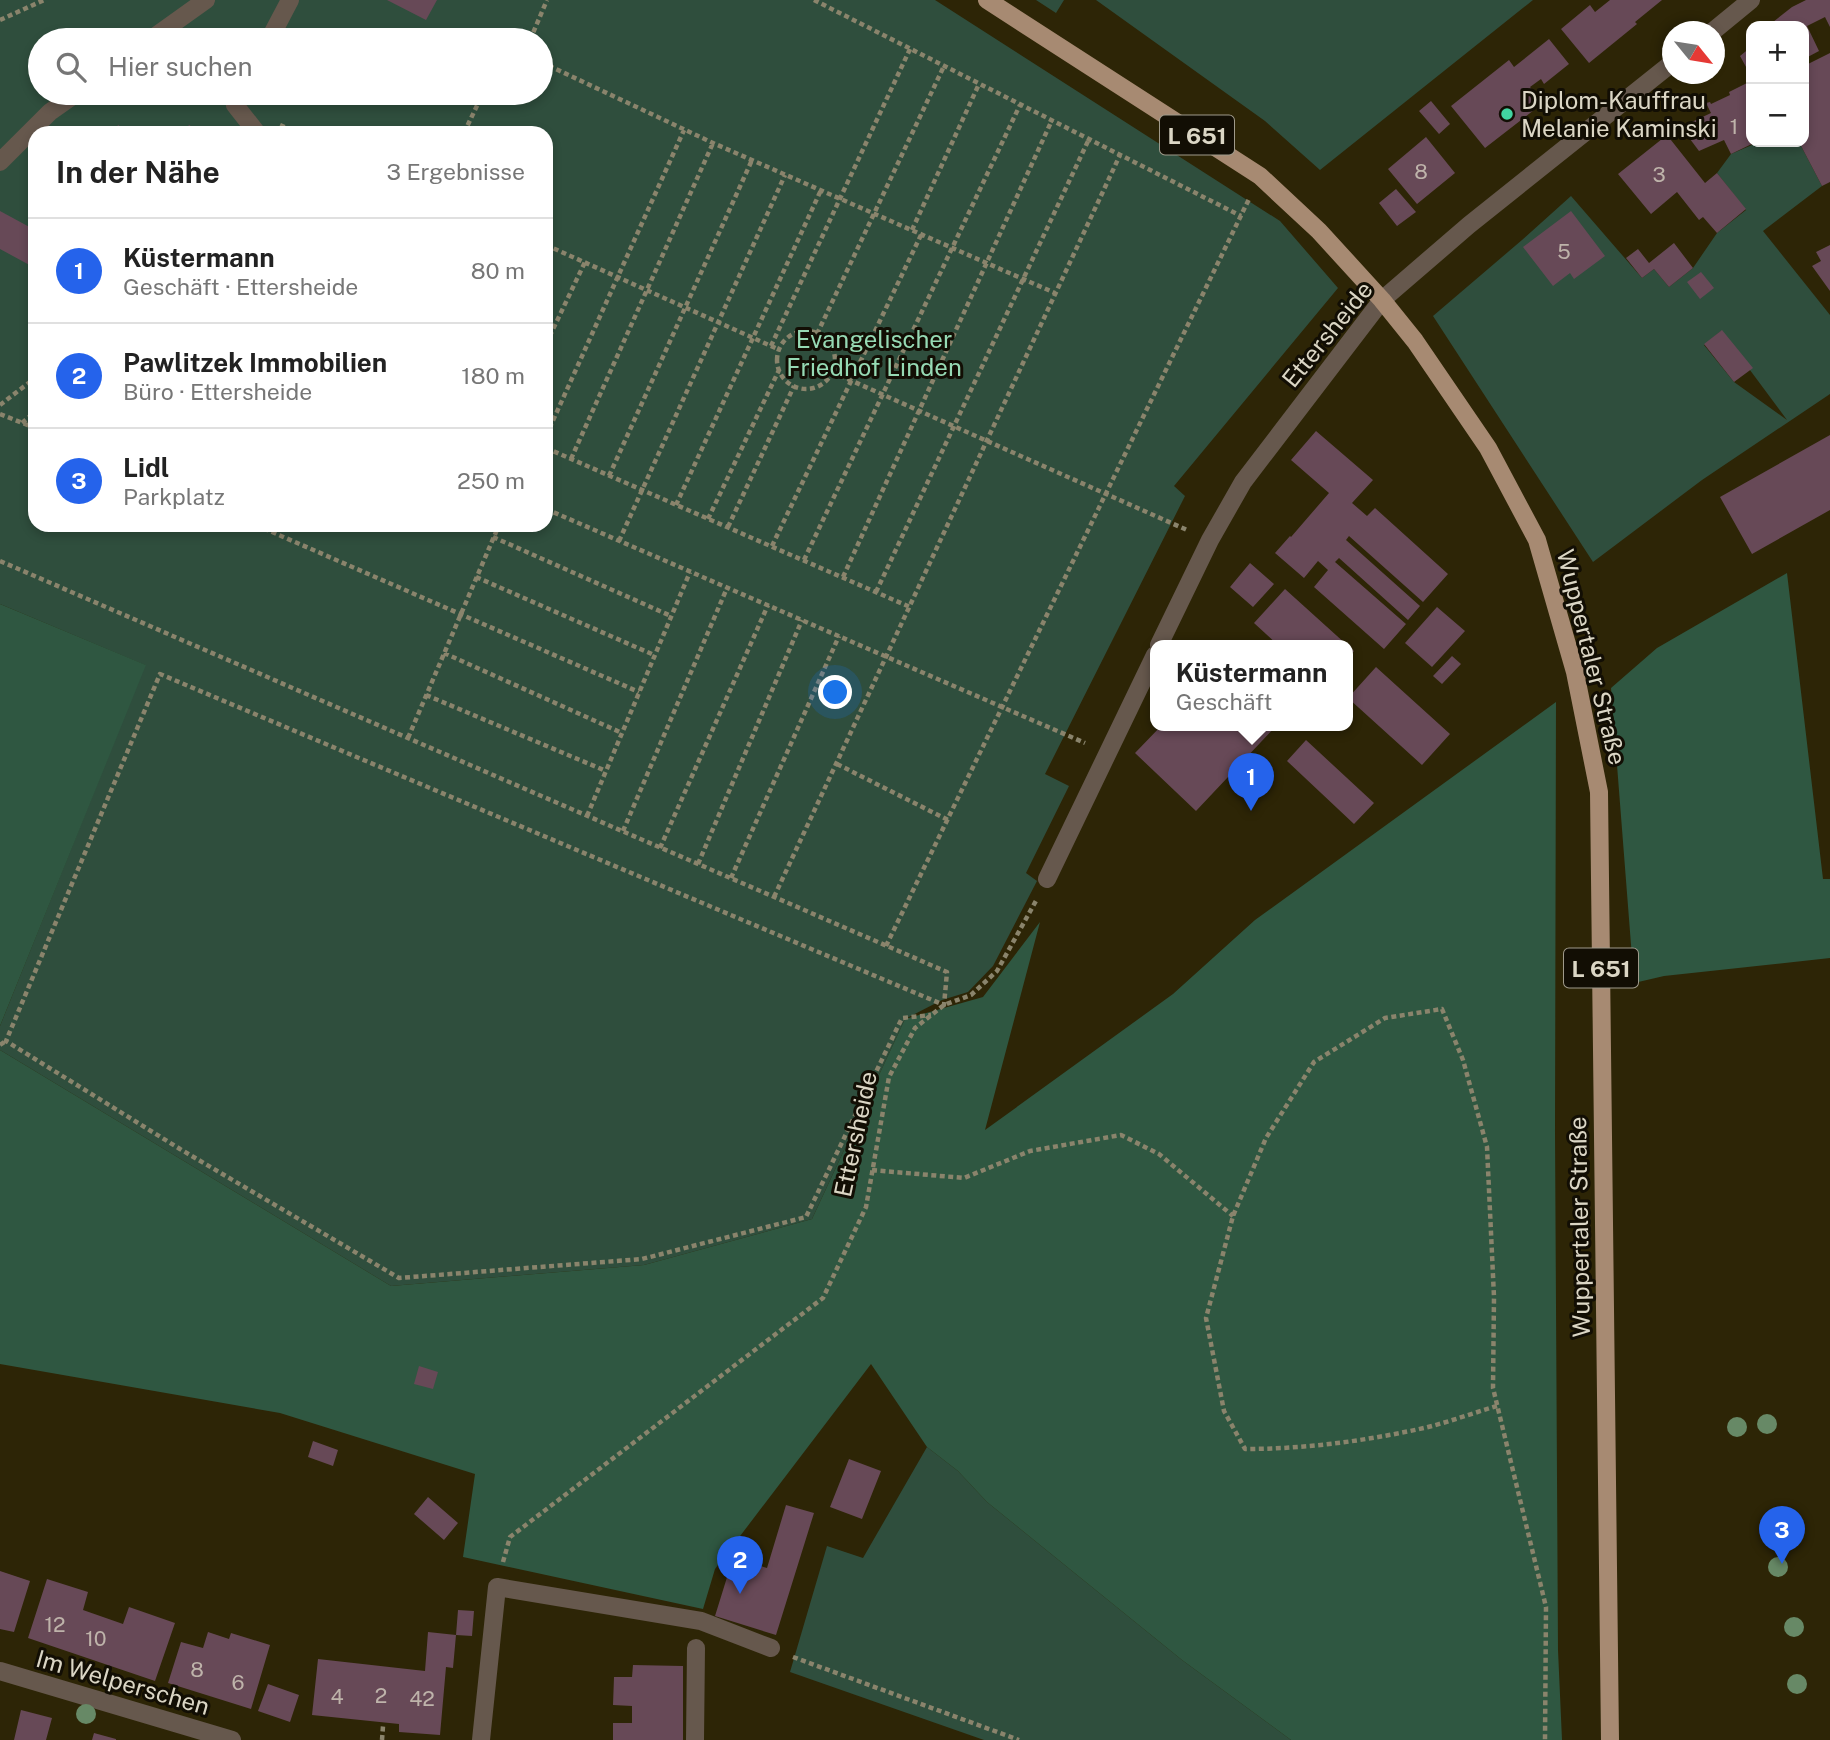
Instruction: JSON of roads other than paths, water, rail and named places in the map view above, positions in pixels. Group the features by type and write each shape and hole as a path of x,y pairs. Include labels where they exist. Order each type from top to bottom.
{"main road":[{"name":"Wuppertaler Straße","path":"987,0 1260,176 1319,230 1415,341 1488,448 1537,540 1575,672 1599,792 1610,1740"}],"street":[{"path":"167,28 206,0"},
{"path":"275,28 290,0"},
{"path":"1725,21 1751,0"},
{"name":"Ettersheide","path":"1161,640 1210,540 1243,482 1382,300 1469,225 1662,71"},
{"path":"37,126 61,105"},
{"path":"235,105 252,126"},
{"path":"0,162 28,135"},
{"path":"1048,879 1150,665"},
{"path":"481,1740 497,1587 701,1621 771,1648"},
{"path":"695,1740 696,1648"},
{"name":"Im Welperschen","path":"0,1671 232,1740"}],"place":[{"name":"Diplom-Kauffrau Melanie Kaminski","path":"1507,114"},
{"name":"Küstermann","path":"1251,811"},
{"name":"Lidl","path":"1782,1564"},
{"name":"Pawlitzek Immobilien","path":"740,1594"}],"park label":[{"name":"Evangelischer Friedhof Linden","path":"874,353"}]}
